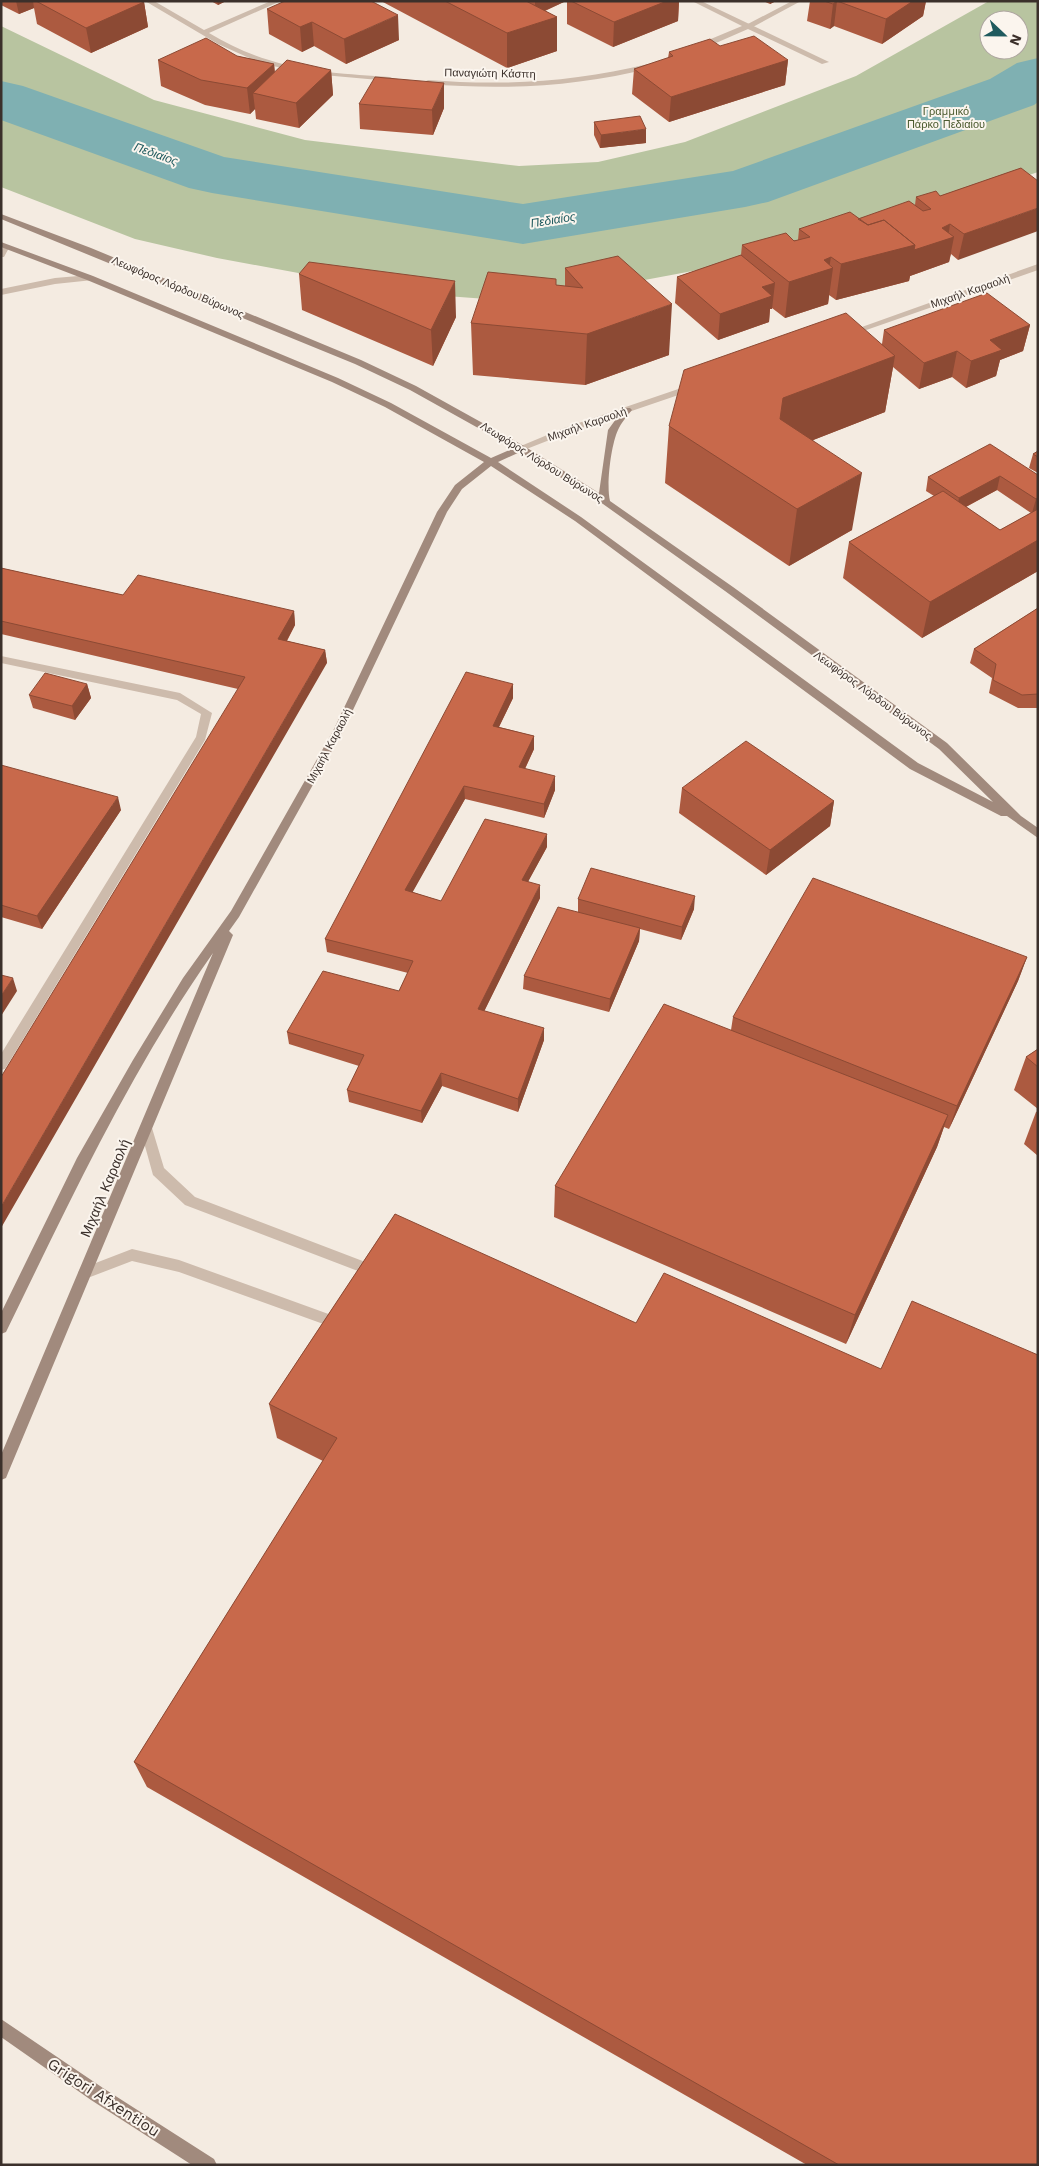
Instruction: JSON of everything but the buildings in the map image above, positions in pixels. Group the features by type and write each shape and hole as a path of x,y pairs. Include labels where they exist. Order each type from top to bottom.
{"main road":[{"name":"Λεωφόρος Λόρδου Βύρωνος","path":"1,216 358,362 413,388 521,448 606,502 729,589 943,746 1017,819"},
{"name":"Λεωφόρος Λόρδου Βύρωνος","path":"4,245 90,278 335,380 388,405 491,462 578,518 914,766 1017,819 1038,834"},
{"path":"606,502 603,490 609,447 613,430 627,410"},
{"name":"Μιχαήλ Καραολή","path":"1,1473 235,914 338,731 442,512 458,487 491,462 521,448"},
{"name":"Μιχαήλ Καραολή","path":"1,1328 82,1162 132,1072 186,981 235,914"},
{"name":"Grigori Afxentiou","path":"1,2027 59,2068 208,2165"}],"street":[{"path":"148,1 243,53 289,68 319,73 402,80"},
{"path":"204,32 278,1"},
{"path":"694,1 825,62"},
{"path":"690,51 748,26 798,1"},
{"name":"Παναγιώτη Κάσπη","path":"421,82 497,86 542,85 583,81 657,64"},
{"path":"1,255 4,245"},
{"name":"Μιχαήλ Καραολή","path":"840,336 1038,267"},
{"path":"1,292 55,281 90,278"},
{"name":"Μιχαήλ Καραολή","path":"521,448 700,385"},
{"path":"1,659 180,697 207,713 202,737 1,1065"},
{"path":"146,1128 158,1171 190,1201 383,1274"},
{"path":"85,1273 132,1255 179,1266 349,1328"}],"green space":[{"name":"Γραμμικό Πάρκο Πεδιαίου","path":"989,1 1038,1 1038,172 991,188 698,270 527,302 406,293 217,258 135,239 1,187 1,26 154,100 305,140 519,166 598,162 685,142 856,76"}],"waterway":[{"name":"Πεδιαίος","path":"1,99 212,174 523,224 745,188 1012,92 1038,76"}]}
